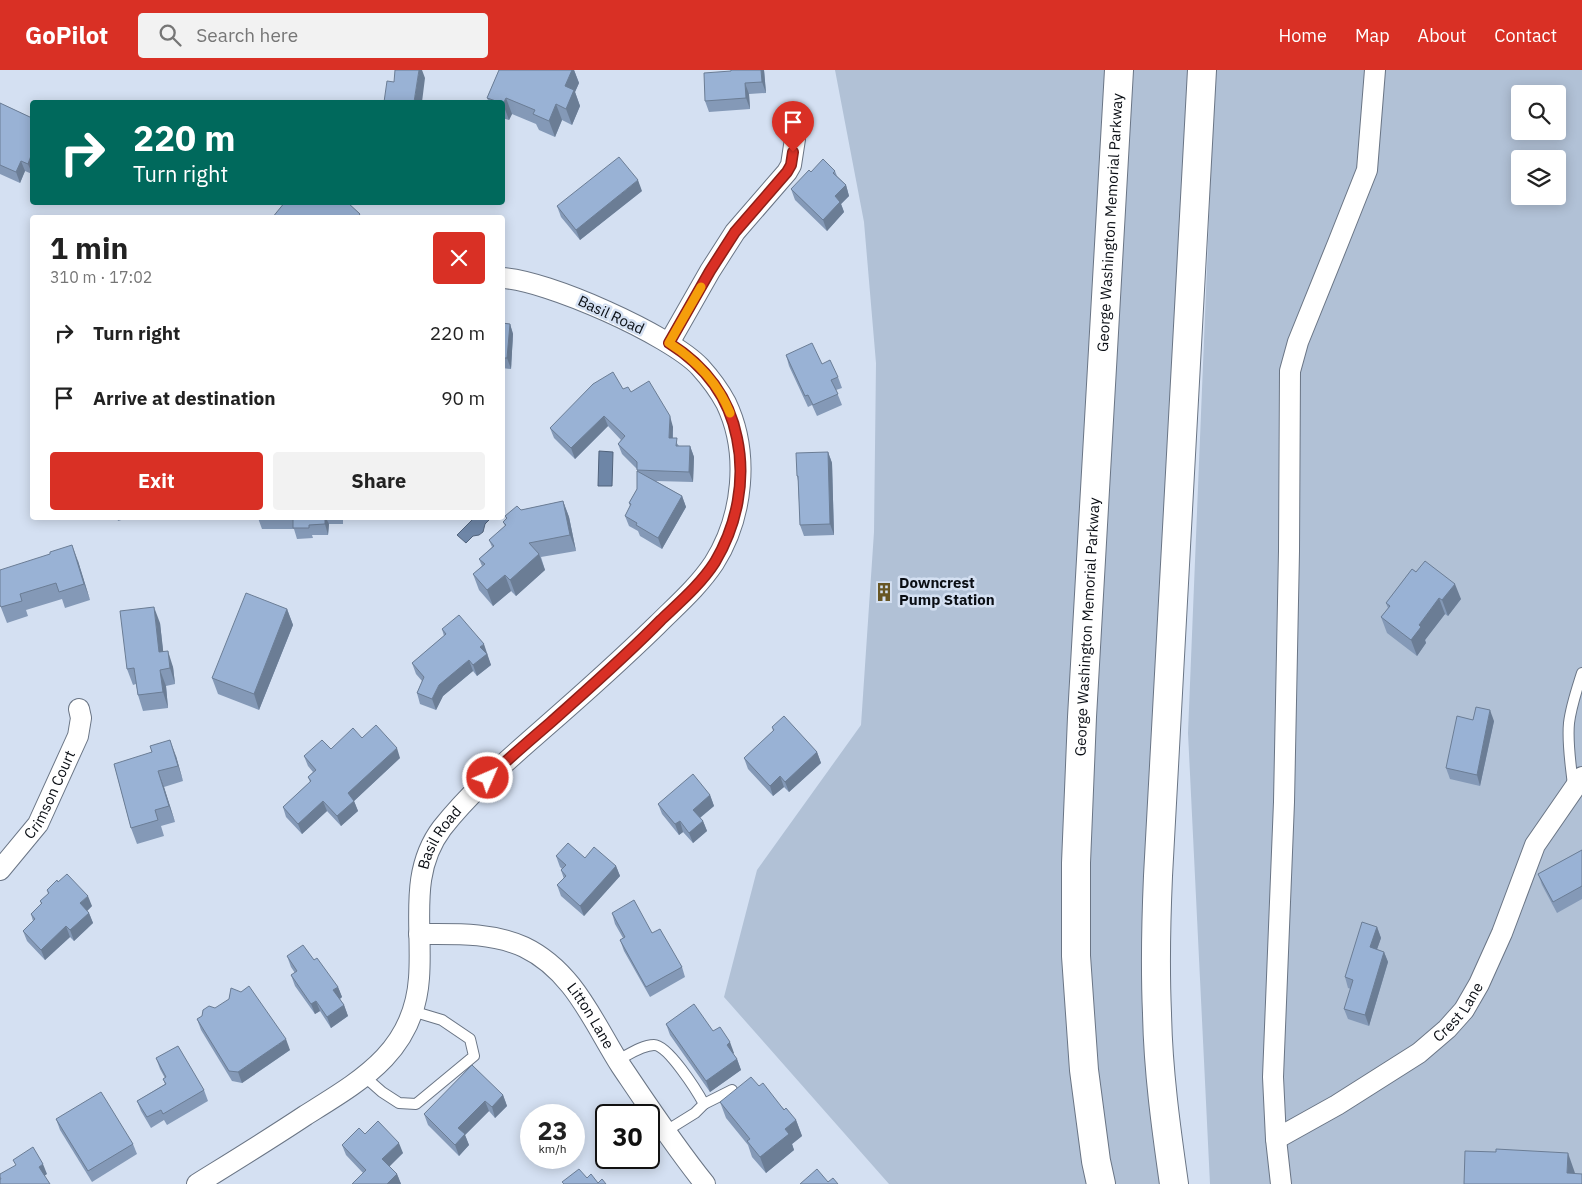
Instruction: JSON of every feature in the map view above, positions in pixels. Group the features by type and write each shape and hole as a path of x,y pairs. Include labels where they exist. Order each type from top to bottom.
{"highway":[{"name":"George Washington Memorial Parkway","path":"1101,1184 1096,1161 1084,1070 1076,956 1076,863 1119,70"},
{"path":"1174,1184 1169,1155 1158,1045 1156,994 1157,886 1202,70"}],"street":[{"path":"1281,1184 1276,1139 1273,1077 1284,802 1290,372 1298,342 1366,170 1375,70"},
{"path":"669,343 710,271 735,232 787,172 791,165 795,139"},
{"name":"Basil Road","path":"197,1184 365,1077 378,1066 394,1046 407,1025 415,1002 419,978 418,896 420,879 427,855 440,830 510,757 630,651 699,583 714,562 728,536 736,509 741,481 740,452 735,426 726,403 712,381 696,362 669,343 620,318 531,282 505,278"},
{"name":"Crimson Court","path":"0,870 38,824 78,736 81,718 79,709"},
{"name":"Crest Lane","path":"1276,1139 1337,1106 1419,1053 1447,1029 1464,1010 1480,984 1535,845 1578,783"},
{"name":"Litton Lane","path":"419,934 463,933 479,935 524,947 544,958 564,976 575,990 618,1060 666,1131 706,1184"}],"lane":[{"path":"1578,783 1569,743 1569,723 1582,673"},
{"path":"365,1077 382,1092 399,1103 416,1104 474,1056 470,1040 442,1020 412,1011"},
{"path":"618,1060 652,1045 660,1046 675,1061 704,1104"},
{"path":"666,1131 695,1113 704,1104 732,1090"}],"shaded area":[{"path":"835,70 1109,70 1064,835 1069,1052 1093,1184 889,1184 724,997 757,870 861,725 874,532 876,363 864,222"},
{"path":"1128,70 1190,70 1163,1184 1112,1184 1086,985 1088,800"},
{"path":"1215,70 1582,70 1582,1184 1210,1184 1188,733"},
{"path":"599,451 613,452 612,486 598,486"},
{"path":"472,520 489,520 485,524 483,532 473,536 466,543 457,535"}],"building":[{"path":"395,70 419,70 414,100 384,100 387,81 394,82"},
{"path":"499,70 572,70 565,86 574,90 566,109 556,104 549,121 533,114 535,110 506,98 505,100 493,100 487,98"},
{"path":"731,70 761,70 762,82 745,83 746,98 705,101 704,73"},
{"path":"0,103 30,117 30,158 28,164 21,161 16,172 0,165"},
{"path":"619,157 638,180 576,230 557,206"},
{"path":"823,159 835,171 833,173 846,185 835,196 840,202 823,220 791,189 809,170 811,172"},
{"path":"283,205 350,205 360,214 359,215 274,215"},
{"path":"505,323 510,324 507,358 505,358"},
{"path":"812,343 822,364 830,360 838,377 831,380 838,394 813,405 808,395 805,396 786,355"},
{"path":"613,372 623,389 628,387 631,392 649,381 670,416 669,438 677,438 676,446 690,446 689,472 637,470 637,462 618,444 625,436 604,416 571,448 550,428 593,384"},
{"path":"828,452 830,524 800,525 796,453"},
{"path":"637,471 682,496 658,538 625,516 631,504 629,503 637,489"},
{"path":"563,501 570,535 529,543 539,554 510,580 505,575 487,590 473,574 485,564 479,559 494,546 489,540 506,525 503,522 507,518 505,516 517,506 521,510"},
{"path":"293,520 325,520 325,524 309,525 309,528 293,528"},
{"path":"72,545 84,584 59,592 56,583 20,594 22,601 1,607 0,570"},
{"path":"1425,561 1455,584 1442,600 1439,598 1419,625 1421,627 1411,640 1381,617 1390,606 1386,603 1412,569 1416,572"},
{"path":"246,593 287,609 254,694 212,678"},
{"path":"154,607 159,652 168,651 170,668 160,670 163,692 138,695 134,668 127,669 120,611"},
{"path":"459,615 484,644 480,647 487,654 473,665 469,660 439,685 432,699 417,693 424,677 412,663 446,634 442,629"},
{"path":"1476,707 1490,710 1477,775 1446,768 1457,716 1473,720"},
{"path":"784,716 817,752 785,782 780,776 770,786 744,758 774,730 772,727"},
{"path":"376,725 397,748 348,793 354,801 337,816 323,801 298,824 283,807 311,781 308,777 316,770 304,756 322,740 331,749 353,728 362,738"},
{"path":"170,740 178,766 158,771 169,806 155,810 158,820 131,828 114,764 152,752 150,746"},
{"path":"693,774 710,795 693,810 703,821 689,833 680,821 675,824 658,804"},
{"path":"568,843 585,858 594,847 616,866 580,906 557,885 566,876 561,870 566,865 556,856"},
{"path":"1582,850 1582,886 1553,902 1538,874"},
{"path":"67,874 88,896 80,903 89,913 70,930 66,926 41,950 23,931 35,919 31,914 42,903 40,901 49,893 47,890 57,880 58,882"},
{"path":"634,900 652,933 660,929 682,967 646,987 620,940 625,937 612,913"},
{"path":"1362,922 1377,927 1370,947 1384,952 1365,1015 1344,1009 1353,980 1345,977"},
{"path":"303,945 314,960 317,958 338,987 333,990 344,1005 327,1017 316,1001 311,1004 291,975 297,971 287,956"},
{"path":"249,986 286,1039 238,1072 229,1071 197,1019 202,1016 203,1010 209,1006 215,1008 229,999 231,988 241,992"},
{"path":"694,1004 713,1031 720,1027 730,1042 727,1045 737,1059 706,1081 666,1024"},
{"path":"178,1046 204,1090 163,1114 161,1110 147,1117 137,1101 166,1084 163,1079 166,1077 156,1058"},
{"path":"472,1065 503,1095 492,1107 485,1101 458,1128 465,1134 455,1145 424,1114"},
{"path":"751,1077 759,1086 763,1083 784,1110 786,1108 796,1120 785,1129 789,1134 760,1157 747,1141 750,1139 720,1102"},
{"path":"101,1092 133,1144 88,1171 56,1119"},
{"path":"378,1121 399,1143 382,1159 397,1174 387,1184 352,1184 366,1170 342,1145 359,1128 365,1134"},
{"path":"33,1147 43,1164 39,1167 50,1184 0,1184 0,1174 16,1165 13,1160"},
{"path":"1496,1149 1568,1153 1567,1173 1582,1174 1582,1184 1464,1184 1465,1151 1496,1152"},
{"path":"579,1169 587,1178 591,1174 598,1183 602,1179 606,1184 564,1184 562,1182"},
{"path":"817,1169 828,1182 833,1178 838,1184 800,1184"}],"slow traffic":[{"path":"701,287 669,343 696,362 712,381 730,413"}],"place":[{"name":"Downcrest Pump Station","path":"884,592"}],"route":[{"path":"488,778 630,651 699,583 714,562 728,536 736,509 741,481 740,452 735,426 726,403 712,381 696,362 669,343 710,271 735,232 787,172 791,165 793,152"}]}
